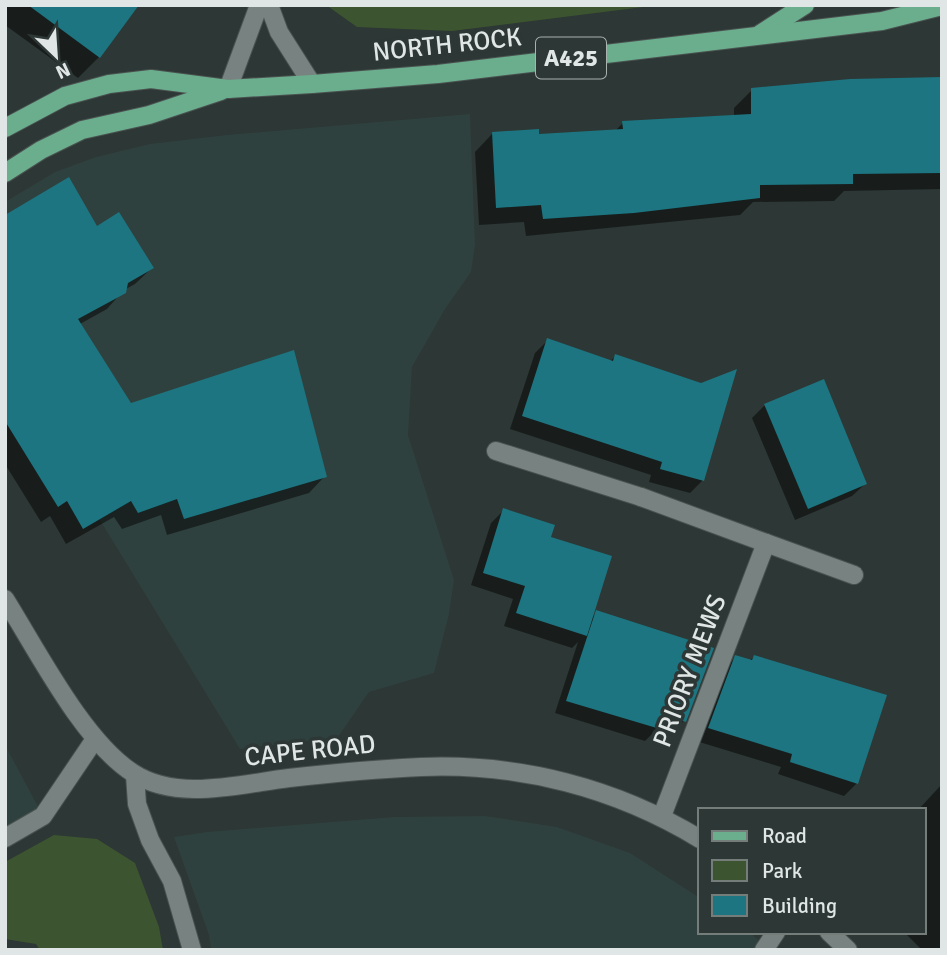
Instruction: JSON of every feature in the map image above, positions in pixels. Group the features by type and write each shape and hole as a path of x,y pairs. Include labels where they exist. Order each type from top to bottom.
{"main road":[{"name":"NORTH ROCK","path":"754,38 805,5"},
{"name":"NORTH ROCK","path":"228,89 438,74 754,38 881,21 942,6"},
{"name":"A425","path":"5,128 65,96 109,84 152,79 228,89"},
{"name":"A425","path":"5,173 41,150 82,130 149,115 228,89"}],"street":[{"path":"228,89 259,5"},
{"path":"269,5 279,32 312,85"},
{"path":"496,451 641,497 854,575"},
{"name":"PRIORY MEWS","path":"662,816 766,543"},
{"name":"CAPE ROAD","path":"5,598 94,739 105,752 135,775 153,782 176,788 205,789 360,771 423,767 488,768 599,790 662,816 698,838"},
{"path":"5,838 43,816 94,739"},
{"path":"135,775 137,804 150,840 172,881 192,950"},
{"path":"764,950 775,934"},
{"path":"831,934 848,950"}],"shaded area":[{"path":"470,114 475,245 471,272 445,309 412,367 408,435 454,580 449,614 434,673 369,692 338,737 240,749 5,365 5,202 55,172 96,157 150,144"},
{"path":"5,745 43,816 5,838"},
{"path":"485,816 557,827 630,853 698,897 698,934 751,934 770,950 211,950 209,935 174,837 394,817"}],"green space":[{"path":"326,5 659,5 452,31 357,27"},
{"path":"54,835 97,839 135,863 159,927 163,950 40,950 36,944 5,939 5,862"}],"building":[{"path":"28,5 139,5 100,58"},
{"path":"942,77 942,173 853,174 853,184 760,185 760,198 634,213 543,219 541,205 496,208 492,132 539,129 539,134 623,129 622,121 751,114 751,88 850,79"},
{"path":"69,177 97,226 119,212 154,268 128,283 126,293 78,319 131,403 294,350 327,477 184,519 177,499 138,513 131,501 83,529 67,501 58,507 5,421 5,215"},
{"path":"547,338 613,361 615,354 701,383 737,369 704,481 660,469 662,462 522,416"},
{"path":"824,379 867,484 808,509 764,404"},
{"path":"503,508 555,525 551,537 612,556 587,636 516,613 525,586 483,573"},
{"path":"596,610 714,648 686,722 664,715 660,729 566,701"},
{"path":"735,655 752,660 754,655 887,695 858,784 790,762 792,754 708,728"}]}
